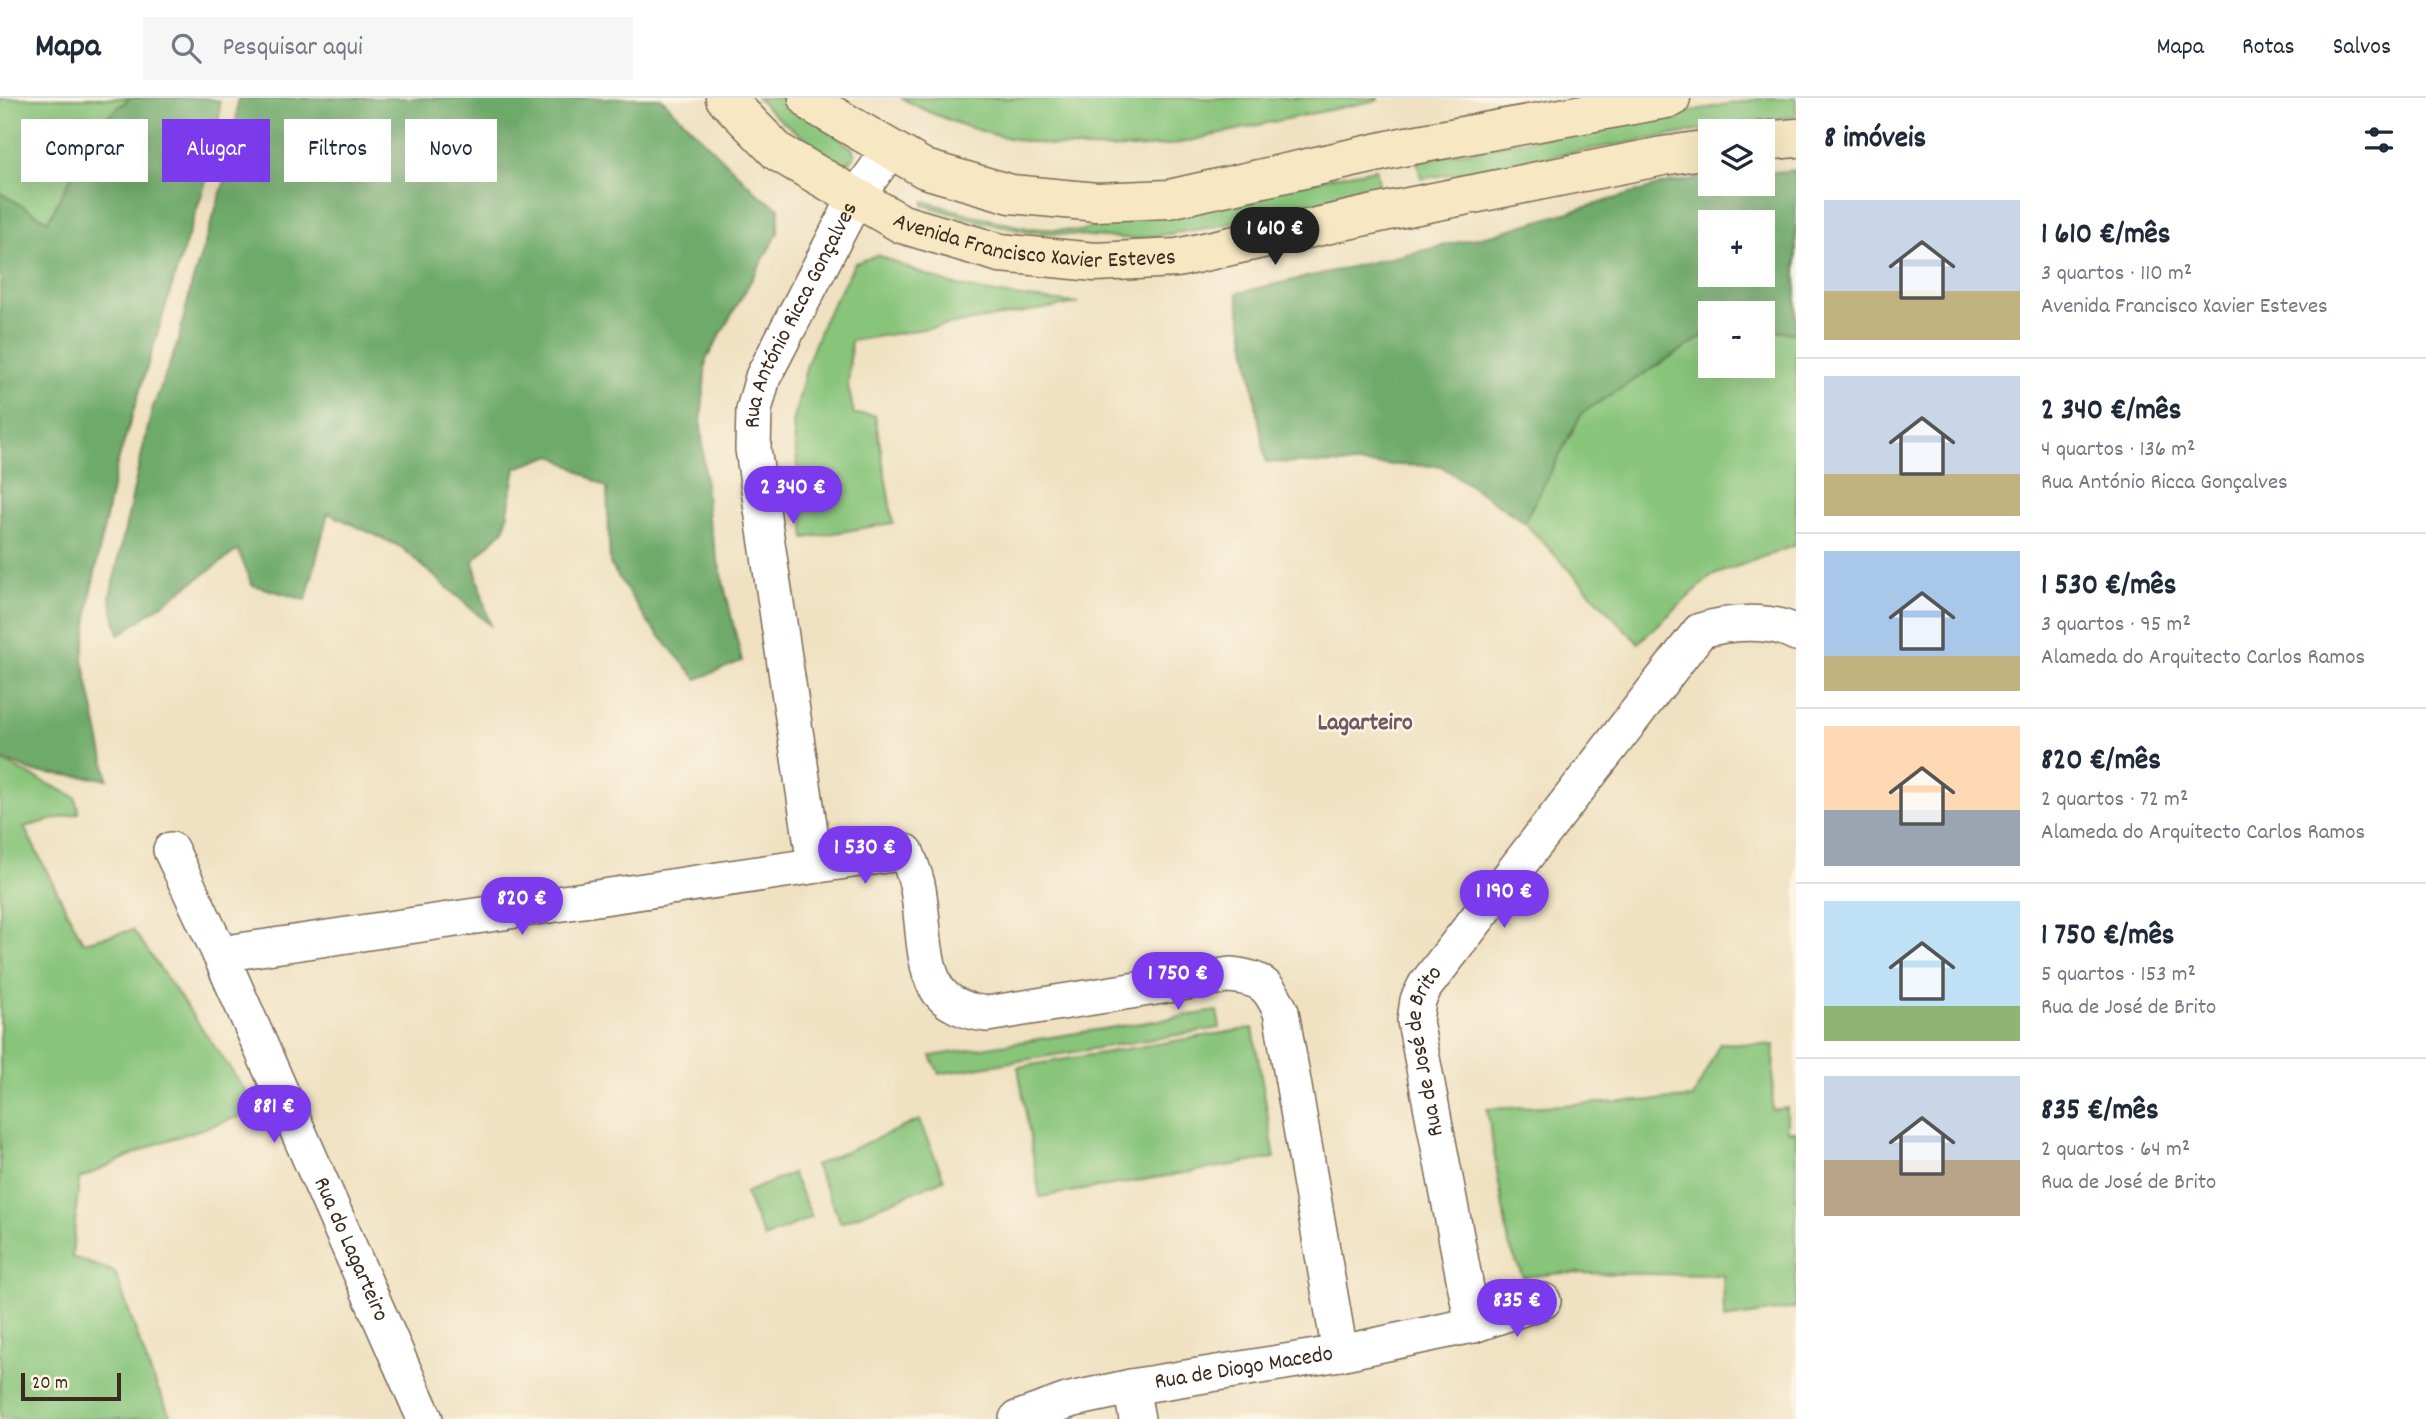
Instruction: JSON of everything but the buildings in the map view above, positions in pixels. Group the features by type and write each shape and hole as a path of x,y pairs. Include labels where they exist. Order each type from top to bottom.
{"main road":[{"name":"Avenida Francisco Xavier Esteves","path":"725,98 778,152 902,225 1000,253 1095,262 1177,258 1407,207 1698,151"},
{"name":"Avenida Francisco Xavier Esteves","path":"808,98 815,105 925,169 1011,194 1097,202 1170,199 1402,147 1671,98"},
{"path":"1775,140 1796,138"}],"street":[{"name":"Rua António Ricca Gonçalves","path":"815,865 753,449 754,410 763,377 855,198 890,150"},
{"name":"Rua de José de Brito","path":"1473,1325 1415,1021 1418,1000 1425,986 1700,631 1721,624 1783,626 1796,633"},
{"name":"Rua do Lagarteiro","path":"171,850 220,954 425,1419"},
{"path":"220,954 906,852 916,882 930,969 937,989 968,1012 987,1014 1230,975 1261,981 1273,994 1281,1012 1340,1353"},
{"name":"Rua de Diogo Macedo","path":"1017,1419 1070,1399 1134,1403 1340,1353 1473,1325 1543,1301"}],"green space":[{"path":"0,98 130,98 105,119 21,119 21,182 74,182 47,221 0,193"},
{"path":"130,98 204,98 220,101 219,119 162,119 162,182 206,182 116,468 91,592 83,659 108,779 35,772 0,758 0,193 48,221 69,182 148,182 148,119 105,119"},
{"path":"238,98 661,98 760,196 779,208 778,233 706,360 701,423 708,519 742,661 697,679 648,623 610,564 607,488 552,455 516,468 505,528 473,561 490,625 401,547 328,513 306,600 252,585 238,550 119,635 110,597 138,470 152,410 178,342 192,283 224,182 270,182 270,119 236,119"},
{"path":"757,98 785,98 852,148 855,155 850,162 843,163 833,159 775,116"},
{"path":"901,98 1378,100 1177,144 1092,148 1026,142 994,134 931,113"},
{"path":"1763,98 1796,98 1796,116 1773,119 1698,119 1698,131 1421,179 1417,160"},
{"path":"1376,169 1380,190 1214,227 1136,239 1027,232 923,205 924,201 1027,228 1080,231 1124,216"},
{"path":"1796,170 1796,333 1775,331 1775,301 1698,301 1698,340 1582,413 1524,522 1441,466 1266,462 1237,293 1494,234 1671,182 1698,179 1698,196 1775,196 1775,172"},
{"path":"878,255 955,285 1001,294 1079,303 851,341 848,386 854,414 875,415 893,523 805,538 793,423 807,364 825,318 855,263"},
{"path":"1775,331 1796,333 1796,545 1711,576 1638,643 1524,522 1582,413 1698,340 1698,378 1775,378"},
{"path":"0,760 75,797 79,813 24,827 83,942 133,930 259,1110 156,1144 79,1179 72,1257 115,1272 151,1374 172,1419 0,1419"},
{"path":"1217,1011 1220,1028 939,1074 931,1056"},
{"path":"1253,1028 1275,1158 1040,1197 1018,1067"},
{"path":"1720,1043 1774,1045 1772,1110 1787,1108 1787,1131 1796,1131 1796,1308 1724,1319 1723,1275 1562,1273 1523,1277 1509,1245 1487,1109 1693,1098"},
{"path":"919,1120 944,1179 841,1223 815,1165"},
{"path":"792,1173 812,1217 764,1238 745,1193"}],"district":[{"name":"Lagarteiro","path":"1365,724"}]}
